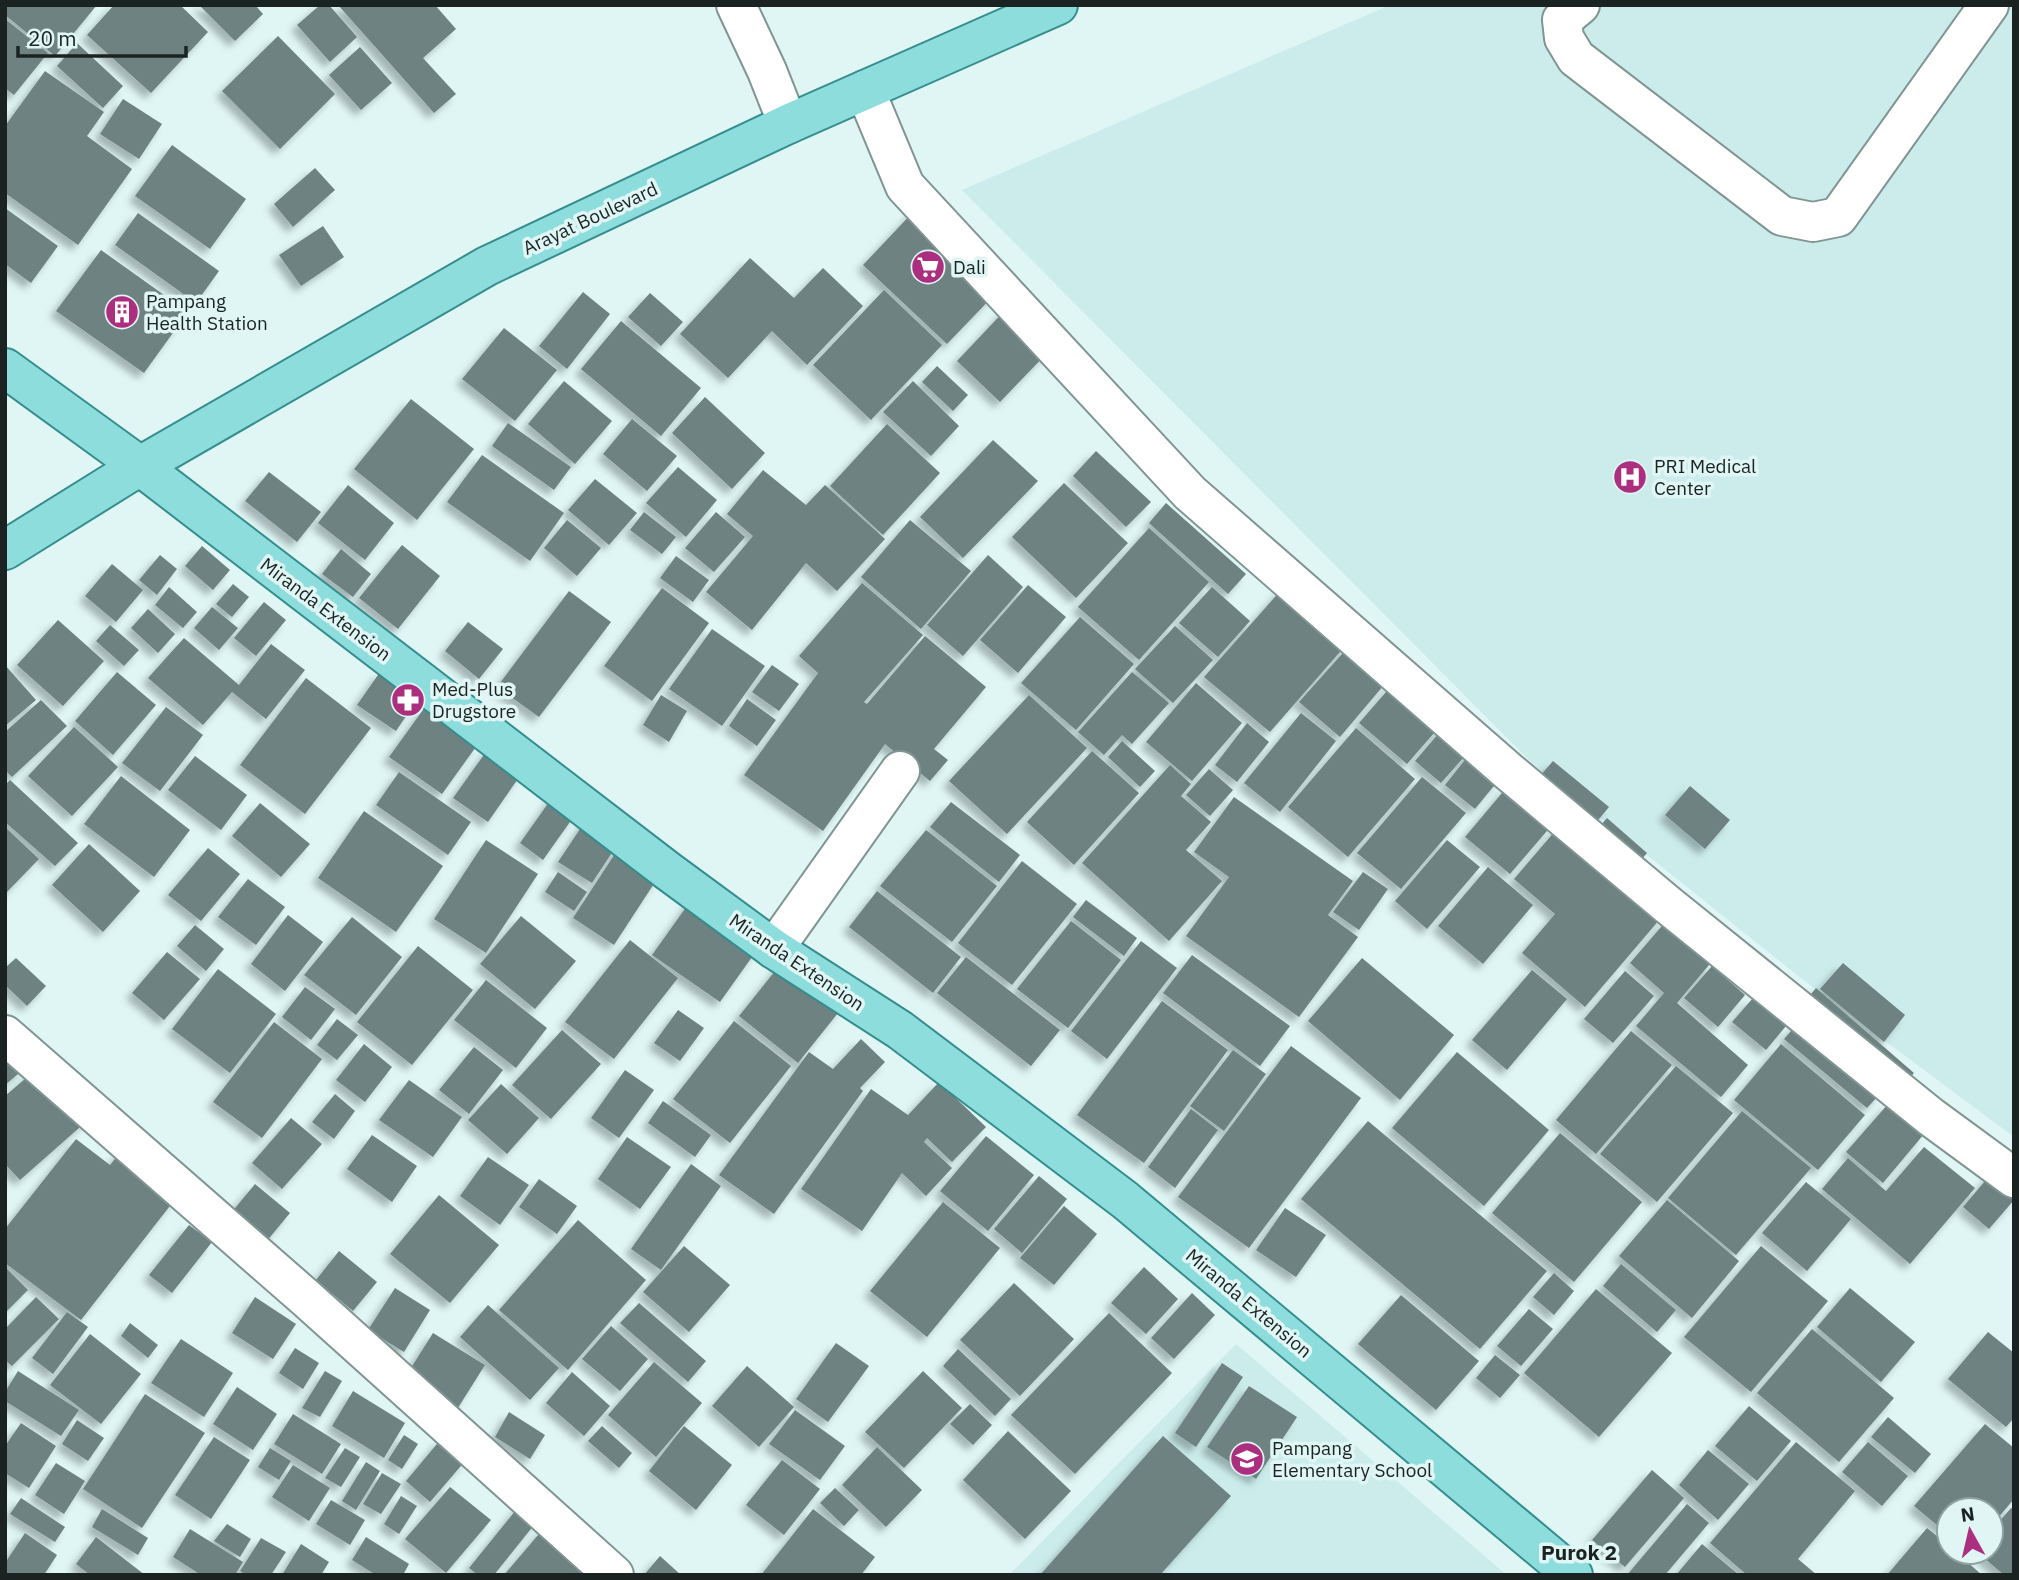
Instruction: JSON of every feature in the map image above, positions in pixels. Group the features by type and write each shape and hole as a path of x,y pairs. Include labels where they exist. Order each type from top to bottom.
{"main road":[{"name":"Arayat Boulevard","path":"5,550 140,466 487,266 864,90 1016,13 1058,5"},
{"name":"Miranda Extension","path":"5,368 140,466 774,949 900,1030 1125,1200 1573,1575"}],"street":[{"path":"736,5 788,124"},
{"path":"1580,5 1562,20 1564,38 1576,58 1782,216 1813,222 1838,217 1989,5"},
{"path":"864,90 905,186 1190,493 1508,771 1636,878 1931,1117 2014,1178"},
{"path":"774,949 900,771"},
{"path":"5,1035 307,1298 614,1575"}],"shaded area":[{"name":"PRI Medical Center","path":"1390,5 2014,5 2014,1137 1802,979 1532,763 962,190"},
{"name":"Pampang Elementary School","path":"1236,1344 1507,1575 1009,1575"}],"building":[{"path":"5,5 97,5 55,56 5,15"},
{"path":"114,5 180,5 208,32 151,93 87,35"},
{"path":"199,5 255,5 263,14 235,41"},
{"path":"320,5 329,5 357,37 330,62 297,25"},
{"path":"338,5 435,5 456,29 423,58 456,94 434,113"},
{"path":"5,19 48,53 14,95 5,88"},
{"path":"278,36 335,94 280,149 222,91"},
{"path":"77,43 123,86 103,108 57,66"},
{"path":"360,47 392,83 361,110 329,75"},
{"path":"45,71 104,112 87,136 132,169 78,245 5,193 5,126"},
{"path":"123,99 162,124 139,159 100,134"},
{"path":"172,145 246,199 210,249 135,196"},
{"path":"315,168 335,190 293,227 274,204"},
{"path":"5,208 58,246 31,283 5,264"},
{"path":"914,211 998,291 947,344 863,265"},
{"path":"138,213 219,271 196,303 115,245"},
{"path":"323,226 344,257 301,286 279,255"},
{"name":"Pampang Health Station","path":"101,250 188,312 144,373 56,311"},
{"path":"750,258 794,298 823,268 863,306 807,365 772,331 728,378 680,334"},
{"path":"884,290 942,345 871,420 813,365"},
{"path":"583,292 610,314 567,369 539,346"},
{"path":"650,293 683,322 661,346 628,317"},
{"path":"1008,307 1052,348 1000,402 957,361"},
{"path":"621,321 701,388 661,436 581,369"},
{"path":"504,328 557,370 515,421 462,379"},
{"path":"937,366 968,395 953,411 922,382"},
{"path":"564,381 612,421 575,464 528,424"},
{"path":"913,381 959,426 931,456 883,412"},
{"path":"705,397 765,453 732,489 672,433"},
{"path":"411,399 474,449 417,520 354,469"},
{"path":"632,419 677,456 647,491 603,454"},
{"path":"508,423 571,467 554,490 492,446"},
{"path":"887,424 940,473 883,535 830,486"},
{"path":"993,440 1038,481 963,558 920,517"},
{"path":"1096,451 1151,502 1126,527 1073,476"},
{"path":"482,455 564,513 530,561 447,502"},
{"path":"678,467 717,500 686,537 646,503"},
{"path":"763,470 806,505 825,485 885,539 837,591 806,563 752,630 706,592 753,536 727,514"},
{"path":"269,472 321,512 297,542 245,501"},
{"path":"595,479 637,513 609,545 568,510"},
{"path":"1064,483 1128,543 1076,598 1012,537"},
{"path":"348,485 394,523 365,560 318,523"},
{"path":"1166,503 1246,574 1228,594 1149,523"},
{"path":"644,512 676,537 662,554 630,530"},
{"path":"716,512 745,537 714,572 685,548"},
{"path":"567,520 601,548 577,576 544,548"},
{"path":"910,520 971,571 921,629 861,577"},
{"path":"1149,528 1209,582 1139,660 1078,607"},
{"path":"402,545 440,576 398,629 359,598"},
{"path":"202,546 230,570 213,590 185,566"},
{"path":"341,549 371,574 353,597 322,574"},
{"path":"160,555 177,569 157,595 139,580"},
{"path":"988,555 1023,587 963,656 927,625"},
{"path":"676,556 709,580 693,602 660,578"},
{"path":"112,564 143,590 116,622 85,596"},
{"path":"862,583 923,635 864,702 867,704 925,636 986,687 934,749 948,760 930,781 885,744 823,831 744,775 818,673 799,656"},
{"path":"233,584 249,597 232,617 216,604"},
{"path":"1028,585 1066,617 1018,673 980,640"},
{"path":"169,587 197,612 183,628 155,605"},
{"path":"1212,587 1250,621 1218,657 1179,623"},
{"path":"662,588 709,623 652,701 604,666"},
{"path":"1282,589 1346,645 1270,732 1204,677"},
{"path":"569,591 611,622 539,717 497,687"},
{"path":"264,602 286,620 256,656 234,638"},
{"path":"212,607 238,628 219,650 194,628"},
{"path":"148,609 175,634 158,653 131,628"},
{"path":"1080,617 1134,664 1076,730 1021,683"},
{"path":"58,620 104,661 63,706 17,665"},
{"path":"468,622 503,649 479,679 445,651"},
{"path":"110,625 139,650 124,666 96,641"},
{"path":"1175,626 1213,660 1173,703 1135,669"},
{"path":"712,629 765,666 722,726 669,689"},
{"path":"184,638 239,685 271,644 305,670 266,719 232,692 203,725 148,678"},
{"path":"1350,645 1389,679 1340,737 1299,702"},
{"path":"5,665 36,700 5,726"},
{"path":"772,665 799,684 779,711 752,692"},
{"path":"117,672 156,705 113,755 75,721"},
{"path":"380,672 419,697 396,731 357,705"},
{"path":"1132,672 1169,703 1132,744 1122,735 1104,755 1078,732"},
{"path":"306,678 371,728 305,814 240,765"},
{"path":"1196,683 1242,723 1192,781 1146,742"},
{"path":"1393,684 1441,725 1407,764 1359,723"},
{"path":"661,695 687,711 669,742 643,725"},
{"path":"1029,695 1087,748 1007,834 949,781"},
{"path":"747,699 776,720 757,746 729,726"},
{"path":"41,700 67,726 12,777 5,770 5,732"},
{"path":"166,707 203,735 160,791 122,763"},
{"path":"425,707 478,744 442,794 389,757"},
{"path":"1301,713 1336,741 1280,812 1244,783"},
{"path":"1247,723 1269,742 1237,782 1215,765"},
{"path":"1445,726 1471,749 1441,783 1415,761"},
{"path":"74,727 118,767 72,816 28,776"},
{"path":"1356,728 1415,779 1348,857 1288,807"},
{"path":"1122,741 1155,771 1140,787 1108,757"},
{"path":"488,749 522,773 488,822 453,798"},
{"path":"1092,751 1139,793 1074,865 1027,822"},
{"path":"1472,751 1502,776 1475,809 1445,785"},
{"path":"195,756 247,795 221,830 168,790"},
{"path":"1553,761 1609,807 1589,831 1533,784"},
{"path":"1170,765 1191,784 1181,796 1211,822 1186,850 1222,881 1169,941 1082,863"},
{"path":"1209,769 1233,790 1210,816 1186,795"},
{"path":"399,772 471,822 448,855 376,805"},
{"path":"121,776 190,830 154,877 84,824"},
{"path":"1422,777 1466,813 1401,889 1357,853"},
{"path":"10,780 78,843 55,866 5,822 5,785"},
{"path":"1690,786 1730,820 1705,849 1665,815"},
{"path":"1507,787 1552,825 1510,874 1465,837"},
{"path":"554,795 577,812 543,860 520,843"},
{"path":"1234,797 1353,881 1328,915 1358,937 1299,1017 1186,936 1229,877 1194,852"},
{"path":"951,802 1020,855 999,882 930,827"},
{"path":"260,803 310,844 281,877 232,836"},
{"path":"364,811 443,866 396,932 318,878"},
{"path":"588,817 621,839 592,883 558,862"},
{"path":"1607,818 1647,853 1635,867 1594,833"},
{"path":"1562,823 1666,912 1585,1007 1522,953 1555,914 1514,879"},
{"path":"5,827 39,859 5,894"},
{"path":"926,830 997,886 952,942 880,886"},
{"path":"486,840 538,874 486,953 434,919"},
{"path":"1447,840 1480,867 1427,929 1395,901"},
{"path":"89,844 140,891 103,932 52,885"},
{"path":"620,846 661,873 614,945 573,918"},
{"path":"208,848 240,874 201,921 168,895"},
{"path":"1022,861 1077,904 1012,985 958,943"},
{"path":"1488,867 1533,905 1483,964 1438,926"},
{"path":"558,872 587,892 574,911 545,892"},
{"path":"1363,872 1388,889 1359,930 1333,912"},
{"path":"248,879 285,907 256,945 218,917"},
{"path":"877,891 961,957 933,993 849,927"},
{"path":"694,896 762,943 720,1002 652,955"},
{"path":"1086,900 1137,938 1124,956 1073,917"},
{"path":"288,915 323,942 285,991 251,964"},
{"path":"521,916 576,961 535,1009 480,964"},
{"path":"352,917 402,957 356,1015 304,975"},
{"path":"1667,920 1714,959 1677,1003 1748,1065 1721,1097 1636,1026 1664,993 1630,963"},
{"path":"1071,921 1121,960 1068,1028 1017,989"},
{"path":"195,925 224,949 206,971 177,946"},
{"path":"630,940 678,978 614,1059 565,1022"},
{"path":"1141,941 1177,968 1107,1059 1071,1031"},
{"path":"418,946 473,990 412,1065 357,1022"},
{"path":"167,952 200,979 164,1020 132,993"},
{"path":"1192,955 1290,1026 1260,1066 1163,993"},
{"path":"966,957 1060,1030 1031,1066 937,993"},
{"path":"16,958 46,986 27,1006 5,985 5,968"},
{"path":"1362,958 1454,1035 1400,1100 1308,1021"},
{"path":"783,961 842,1008 798,1063 739,1016"},
{"path":"1843,963 1905,1015 1884,1042 1820,989"},
{"path":"1712,966 1745,995 1718,1027 1684,998"},
{"path":"218,969 276,1014 230,1073 172,1029"},
{"path":"1532,970 1567,999 1507,1070 1472,1040"},
{"path":"1625,971 1654,996 1613,1043 1584,1019"},
{"path":"486,980 547,1028 516,1068 454,1020"},
{"path":"305,987 335,1009 311,1040 282,1017"},
{"path":"1816,988 1914,1073 1900,1089 1801,1006"},
{"path":"1753,998 1786,1026 1766,1050 1732,1022"},
{"path":"1162,1001 1228,1050 1144,1163 1077,1115"},
{"path":"678,1010 704,1028 680,1061 654,1043"},
{"path":"337,1019 358,1035 337,1060 317,1045"},
{"path":"734,1021 791,1066 730,1143 673,1099"},
{"path":"274,1022 322,1059 262,1138 213,1102"},
{"path":"1797,1024 1880,1094 1867,1108 1784,1039"},
{"path":"562,1030 601,1064 551,1119 512,1085"},
{"path":"1631,1031 1672,1065 1596,1154 1556,1120"},
{"path":"861,1039 885,1062 860,1088 863,1091 774,1214 719,1175 809,1052 833,1069"},
{"path":"364,1044 392,1067 365,1102 336,1080"},
{"path":"1781,1044 1865,1115 1818,1170 1734,1100"},
{"path":"1291,1046 1361,1098 1249,1248 1178,1197"},
{"path":"5,1047 24,1069 5,1085"},
{"path":"474,1047 503,1070 469,1114 439,1090"},
{"path":"1233,1050 1266,1074 1224,1131 1190,1106"},
{"path":"1457,1052 1549,1130 1484,1206 1392,1128"},
{"path":"40,1066 88,1120 20,1180 5,1164 5,1096"},
{"path":"1676,1066 1733,1113 1657,1202 1600,1154"},
{"path":"625,1070 654,1090 619,1138 591,1118"},
{"path":"409,1080 462,1117 433,1157 379,1120"},
{"path":"939,1082 986,1127 952,1162 927,1138 924,1142 952,1168 926,1196 902,1173 862,1231 801,1189 871,1089 908,1115"},
{"path":"501,1084 539,1118 507,1154 468,1120"},
{"path":"335,1094 355,1111 334,1139 312,1122"},
{"path":"663,1101 711,1135 695,1157 648,1123"},
{"path":"1888,1104 1924,1134 1883,1183 1846,1152"},
{"path":"1191,1109 1218,1130 1175,1188 1148,1167"},
{"path":"1742,1111 1811,1168 1736,1255 1668,1198"},
{"path":"291,1118 322,1144 282,1189 252,1163"},
{"path":"1368,1121 1547,1271 1480,1349 1301,1199"},
{"path":"1560,1133 1642,1202 1574,1282 1492,1213"},
{"path":"372,1135 417,1166 392,1202 347,1169"},
{"path":"986,1136 1034,1175 988,1231 940,1191"},
{"path":"627,1137 671,1167 640,1209 598,1179"},
{"path":"76,1139 110,1165 123,1149 180,1193 81,1320 5,1263 5,1229"},
{"path":"1924,1147 1975,1188 1910,1264 1822,1189 1848,1158 1886,1191"},
{"path":"488,1157 529,1185 500,1225 460,1196"},
{"path":"691,1164 721,1186 661,1270 631,1249"},
{"path":"1996,1168 2014,1184 2014,1200 1989,1229 1963,1207"},
{"path":"1039,1176 1067,1199 1022,1253 994,1229"},
{"path":"539,1179 577,1206 557,1234 519,1207"},
{"path":"1806,1182 1851,1219 1807,1271 1762,1233"},
{"path":"255,1184 290,1213 266,1242 231,1213"},
{"path":"439,1195 499,1245 450,1303 390,1254"},
{"path":"1667,1200 1739,1261 1692,1318 1619,1256"},
{"path":"943,1202 1000,1248 927,1337 870,1291"},
{"path":"1064,1206 1097,1234 1054,1285 1020,1258"},
{"path":"1285,1208 1326,1235 1296,1277 1256,1250"},
{"path":"578,1220 646,1280 568,1370 499,1310"},
{"path":"189,1225 212,1242 172,1293 149,1275"},
{"path":"684,1246 730,1285 689,1332 643,1292"},
{"path":"1761,1246 1828,1301 1751,1392 1684,1337"},
{"path":"339,1251 377,1282 353,1311 316,1280"},
{"path":"1621,1264 1676,1310 1657,1332 1603,1286"},
{"path":"5,1267 28,1290 5,1313"},
{"path":"1144,1267 1178,1299 1146,1334 1111,1303"},
{"path":"1554,1273 1574,1291 1554,1315 1533,1297"},
{"path":"1014,1283 1074,1339 1020,1396 960,1340"},
{"path":"395,1288 430,1310 404,1352 368,1330"},
{"path":"1850,1288 1915,1342 1881,1382 1817,1327"},
{"path":"1596,1289 1672,1353 1599,1437 1524,1373"},
{"path":"1192,1293 1215,1315 1174,1359 1151,1338"},
{"path":"1401,1295 1479,1361 1436,1410 1358,1344"},
{"path":"36,1297 59,1319 12,1366 5,1360 5,1329"},
{"path":"255,1297 296,1324 273,1359 232,1333"},
{"path":"639,1303 706,1361 688,1382 620,1323"},
{"path":"488,1305 559,1368 530,1400 460,1337"},
{"path":"1529,1309 1553,1329 1521,1366 1497,1346"},
{"path":"67,1312 88,1327 53,1374 32,1358"},
{"path":"1109,1313 1172,1373 1075,1474 1011,1415"},
{"path":"130,1323 158,1345 148,1358 121,1336"},
{"path":"611,1326 648,1359 620,1391 582,1359"},
{"path":"1812,1329 1894,1398 1839,1462 1757,1393"},
{"path":"1988,1332 2014,1353 2014,1418 2006,1427 1948,1379"},
{"path":"433,1333 485,1365 456,1411 404,1379"},
{"path":"90,1334 141,1374 101,1424 50,1385"},
{"path":"181,1339 233,1373 204,1417 151,1383"},
{"path":"836,1343 869,1366 828,1422 796,1399"},
{"path":"295,1348 319,1363 303,1389 279,1373"},
{"path":"958,1349 1011,1399 995,1416 943,1366"},
{"path":"1495,1355 1520,1375 1500,1398 1476,1378"},
{"path":"654,1362 702,1403 656,1457 608,1415"},
{"path":"1222,1363 1243,1377 1196,1447 1175,1433"},
{"path":"747,1366 794,1407 759,1447 712,1406"},
{"path":"18,1371 79,1410 61,1436 5,1401 5,1392"},
{"path":"325,1371 342,1381 320,1417 302,1408"},
{"path":"923,1371 962,1408 904,1468 865,1432"},
{"path":"572,1372 610,1406 584,1436 546,1403"},
{"path":"1249,1386 1297,1417 1256,1479 1207,1447"},
{"path":"237,1387 277,1414 253,1450 213,1424"},
{"path":"353,1391 405,1423 384,1458 332,1426"},
{"path":"145,1394 205,1433 142,1528 83,1489"},
{"path":"970,1404 992,1425 973,1445 950,1424"},
{"path":"1749,1406 1791,1441 1757,1481 1715,1446"},
{"path":"795,1410 845,1446 820,1480 769,1444"},
{"path":"509,1412 545,1435 530,1459 495,1437"},
{"path":"293,1414 341,1444 322,1474 274,1444"},
{"path":"1888,1417 1931,1454 1915,1473 1871,1437"},
{"path":"77,1420 104,1438 88,1461 62,1444"},
{"path":"21,1423 56,1446 29,1488 5,1473 5,1446"},
{"path":"1985,1424 2014,1448 2014,1499 2005,1510 2005,1496 1935,1496 1935,1523 1914,1506"},
{"path":"602,1426 632,1453 619,1468 588,1441"},
{"path":"684,1426 732,1465 696,1510 649,1471"},
{"path":"1008,1431 1071,1491 1025,1539 963,1480"},
{"path":"404,1435 418,1444 402,1469 388,1460"},
{"path":"1163,1436 1231,1496 1160,1575 1040,1575"},
{"path":"214,1437 250,1460 211,1519 175,1495"},
{"path":"441,1439 466,1460 430,1502 406,1481"},
{"path":"1796,1442 1855,1491 1798,1559 1817,1575 1747,1575 1710,1543"},
{"path":"1868,1442 1908,1476 1882,1506 1842,1472"},
{"path":"877,1447 922,1490 886,1527 842,1485"},
{"path":"270,1448 291,1461 279,1480 258,1467"},
{"path":"345,1448 360,1457 341,1487 325,1478"},
{"path":"1708,1450 1749,1484 1718,1520 1679,1485"},
{"path":"782,1460 820,1489 784,1535 746,1505"},
{"path":"366,1462 380,1471 356,1510 342,1501"},
{"path":"56,1463 85,1481 64,1514 35,1495"},
{"path":"293,1465 330,1488 309,1521 272,1497"},
{"path":"1652,1470 1684,1498 1625,1567 1592,1540"},
{"path":"382,1473 401,1484 381,1514 363,1504"},
{"path":"450,1487 491,1520 446,1573 405,1539"},
{"path":"835,1488 859,1510 844,1526 820,1503"},
{"path":"401,1496 417,1506 399,1534 384,1524"},
{"path":"21,1498 65,1527 55,1542 10,1514"},
{"path":"331,1500 365,1520 350,1545 316,1524"},
{"path":"1687,1504 1709,1523 1665,1575 1627,1575"},
{"path":"520,1505 538,1520 494,1575 478,1575 469,1568"},
{"path":"2011,1508 2014,1510 2012,1575 2004,1575 1993,1566 2005,1566 2005,1515"},
{"path":"102,1509 148,1538 138,1555 92,1527"},
{"path":"813,1509 875,1557 861,1575 761,1575"},
{"path":"227,1524 251,1539 240,1557 214,1541"},
{"path":"544,1528 600,1575 504,1575"},
{"path":"1927,1528 1935,1535 1935,1566 1972,1566 1982,1575 1887,1575"},
{"path":"190,1529 243,1562 235,1575 201,1575 173,1557"},
{"path":"25,1533 57,1555 44,1575 5,1575 5,1563"},
{"path":"96,1537 145,1575 90,1575 76,1564"},
{"path":"366,1537 409,1564 403,1575 376,1575 352,1560"},
{"path":"261,1538 286,1552 271,1575 246,1575 240,1571"},
{"path":"301,1544 329,1562 321,1575 282,1575"},
{"path":"1702,1544 1739,1575 1676,1575"},
{"path":"660,1556 681,1575 644,1575"}],"place":[{"name":"Dali","path":"928,267"},
{"name":"Pampang Health Station","path":"122,312"},
{"name":"PRI Medical Center","path":"1630,477"},
{"name":"Med-Plus Drugstore","path":"408,700"},
{"name":"Pampang Elementary School","path":"1247,1459"}],"district":[{"name":"Purok 2","path":"1579,1552"}]}
